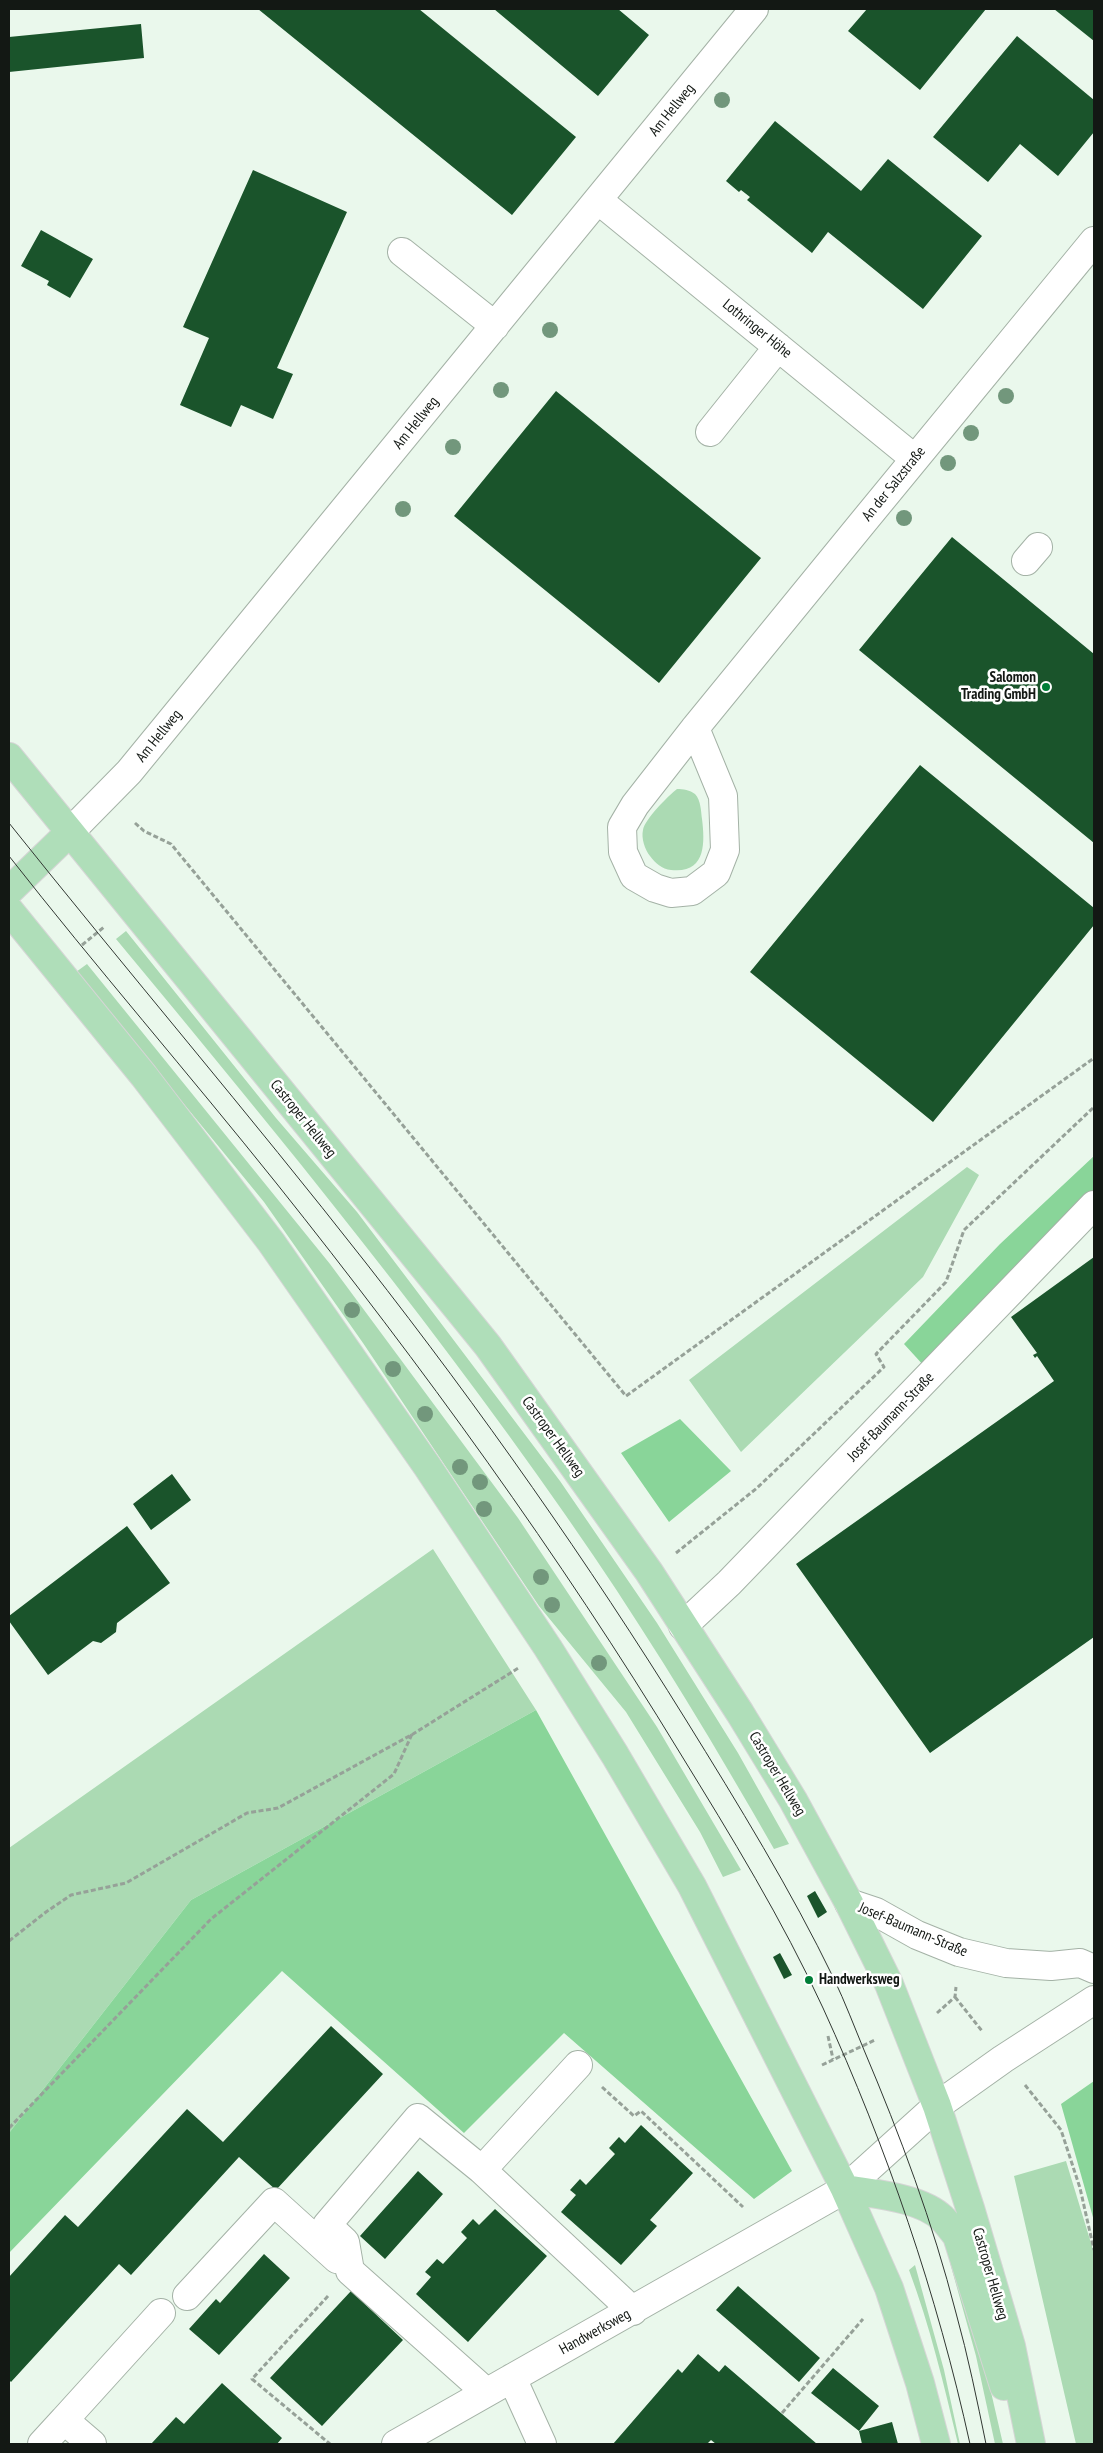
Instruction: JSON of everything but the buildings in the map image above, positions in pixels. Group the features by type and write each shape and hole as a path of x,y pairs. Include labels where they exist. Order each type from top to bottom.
{"main road":[{"name":"Castroper Hellweg","path":"9,757 488,1346 649,1572 740,1713 793,1800 849,1903 889,1984 936,2106 970,2208 1011,2346 1032,2444"},
{"path":"9,891 70,832"},
{"path":"9,910 144,1076 271,1242 427,1466 548,1648 615,1755 692,1886 845,2189 889,2288 920,2383 936,2444"},
{"path":"845,2189 900,2199 924,2207 941,2217 956,2236 1003,2386 1024,2409"}],"street":[{"name":"Am Hellweg","path":"70,832 129,772 754,9"},
{"name":"Lothringer Höhe","path":"598,200 915,459"},
{"name":"An der Salzstraße","path":"695,728 723,796 726,850 716,873 692,891 671,892 655,888 634,876 623,852 622,827 635,805 695,728 1094,241"},
{"path":"402,252 495,326"},
{"path":"710,432 778,347"},
{"name":"Josef-Baumann-Straße","path":"683,1626 729,1583 1094,1205"},
{"name":"Josef-Baumann-Straße","path":"849,1903 876,1912 917,1934 959,1952 1006,1963 1051,1966 1080,1963 1094,1969"},
{"path":"845,2189 936,2106 1003,2059 1094,2000"},
{"path":"482,2170 578,2065"},
{"path":"350,2271 345,2242 326,2225 418,2118 482,2170 633,2311"},
{"name":"Handwerksweg","path":"396,2444 845,2189"},
{"path":"187,2296 274,2202 486,2392"},
{"path":"42,2444 161,2313"},
{"path":"512,2378 542,2444"},
{"path":"64,2420 92,2444"}],"path":[{"path":"135,823 144,831 170,844 626,1396 1094,1058"},
{"path":"55,968 130,906"},
{"path":"649,1572 683,1549 757,1488 884,1368 876,1354 946,1282 964,1230 1094,1107"},
{"path":"9,1941 71,1895 126,1883 247,1814 278,1808 413,1734 548,1648"},
{"path":"9,2128 211,1918 394,1774 413,1734"},
{"path":"959,1952 955,1997 1061,2130 1080,2188 1094,2250"},
{"path":"790,2081 833,2059 905,2027 930,2019 955,1997"},
{"path":"828,2036 833,2059"},
{"path":"578,2065 634,2116 640,2111 752,2216 795,2218"},
{"path":"330,2444 252,2379 350,2271"},
{"path":"782,2413 889,2288"}],"green space":[{"path":"677,789 691,792 698,799 703,828 703,847 697,862 691,867 683,870 671,870 662,867 652,859 645,847 643,830 652,814"},
{"path":"126,931 276,1118 357,1212 560,1481 657,1623 738,1753 789,1844 774,1849 664,1664 593,1555 537,1475 422,1318 362,1241 116,939"},
{"path":"87,964 330,1264 518,1518 657,1727 741,1870 723,1877 700,1832 626,1712 539,1606 363,1343 264,1202 76,972"},
{"path":"1094,1156 1094,1190 925,1367 904,1344 1000,1244"},
{"path":"967,1167 979,1175 923,1277 741,1452 689,1380"},
{"path":"680,1419 731,1471 669,1522 621,1453"},
{"path":"433,1549 536,1710 191,1900 9,2133 9,1848"},
{"path":"536,1710 792,2171 754,2199 564,2033 464,2133 282,1971 9,2253 9,2133 191,1900"},
{"path":"1094,2081 1094,2221 1061,2104"},
{"path":"1066,2161 1094,2253 1094,2444 1076,2444 1014,2176"},
{"path":"949,2259 953,2260 979,2340 1003,2444 995,2444 976,2356"},
{"path":"915,2265 944,2370 960,2444 958,2444 930,2334 909,2270"}],"tram line":[{"path":"9,823 322,1208 451,1374 532,1487 611,1603 744,1815 782,1880 834,1979 903,2147 947,2279 986,2444"},
{"path":"9,856 277,1184 384,1322 488,1462 634,1679 718,1815 791,1942 823,2008 868,2114 889,2168 926,2277 957,2388 970,2444"}],"place":[{"name":"Salomon Trading GmbH","path":"1046,687"},
{"name":"Handwerksweg","path":"809,1980"}]}
